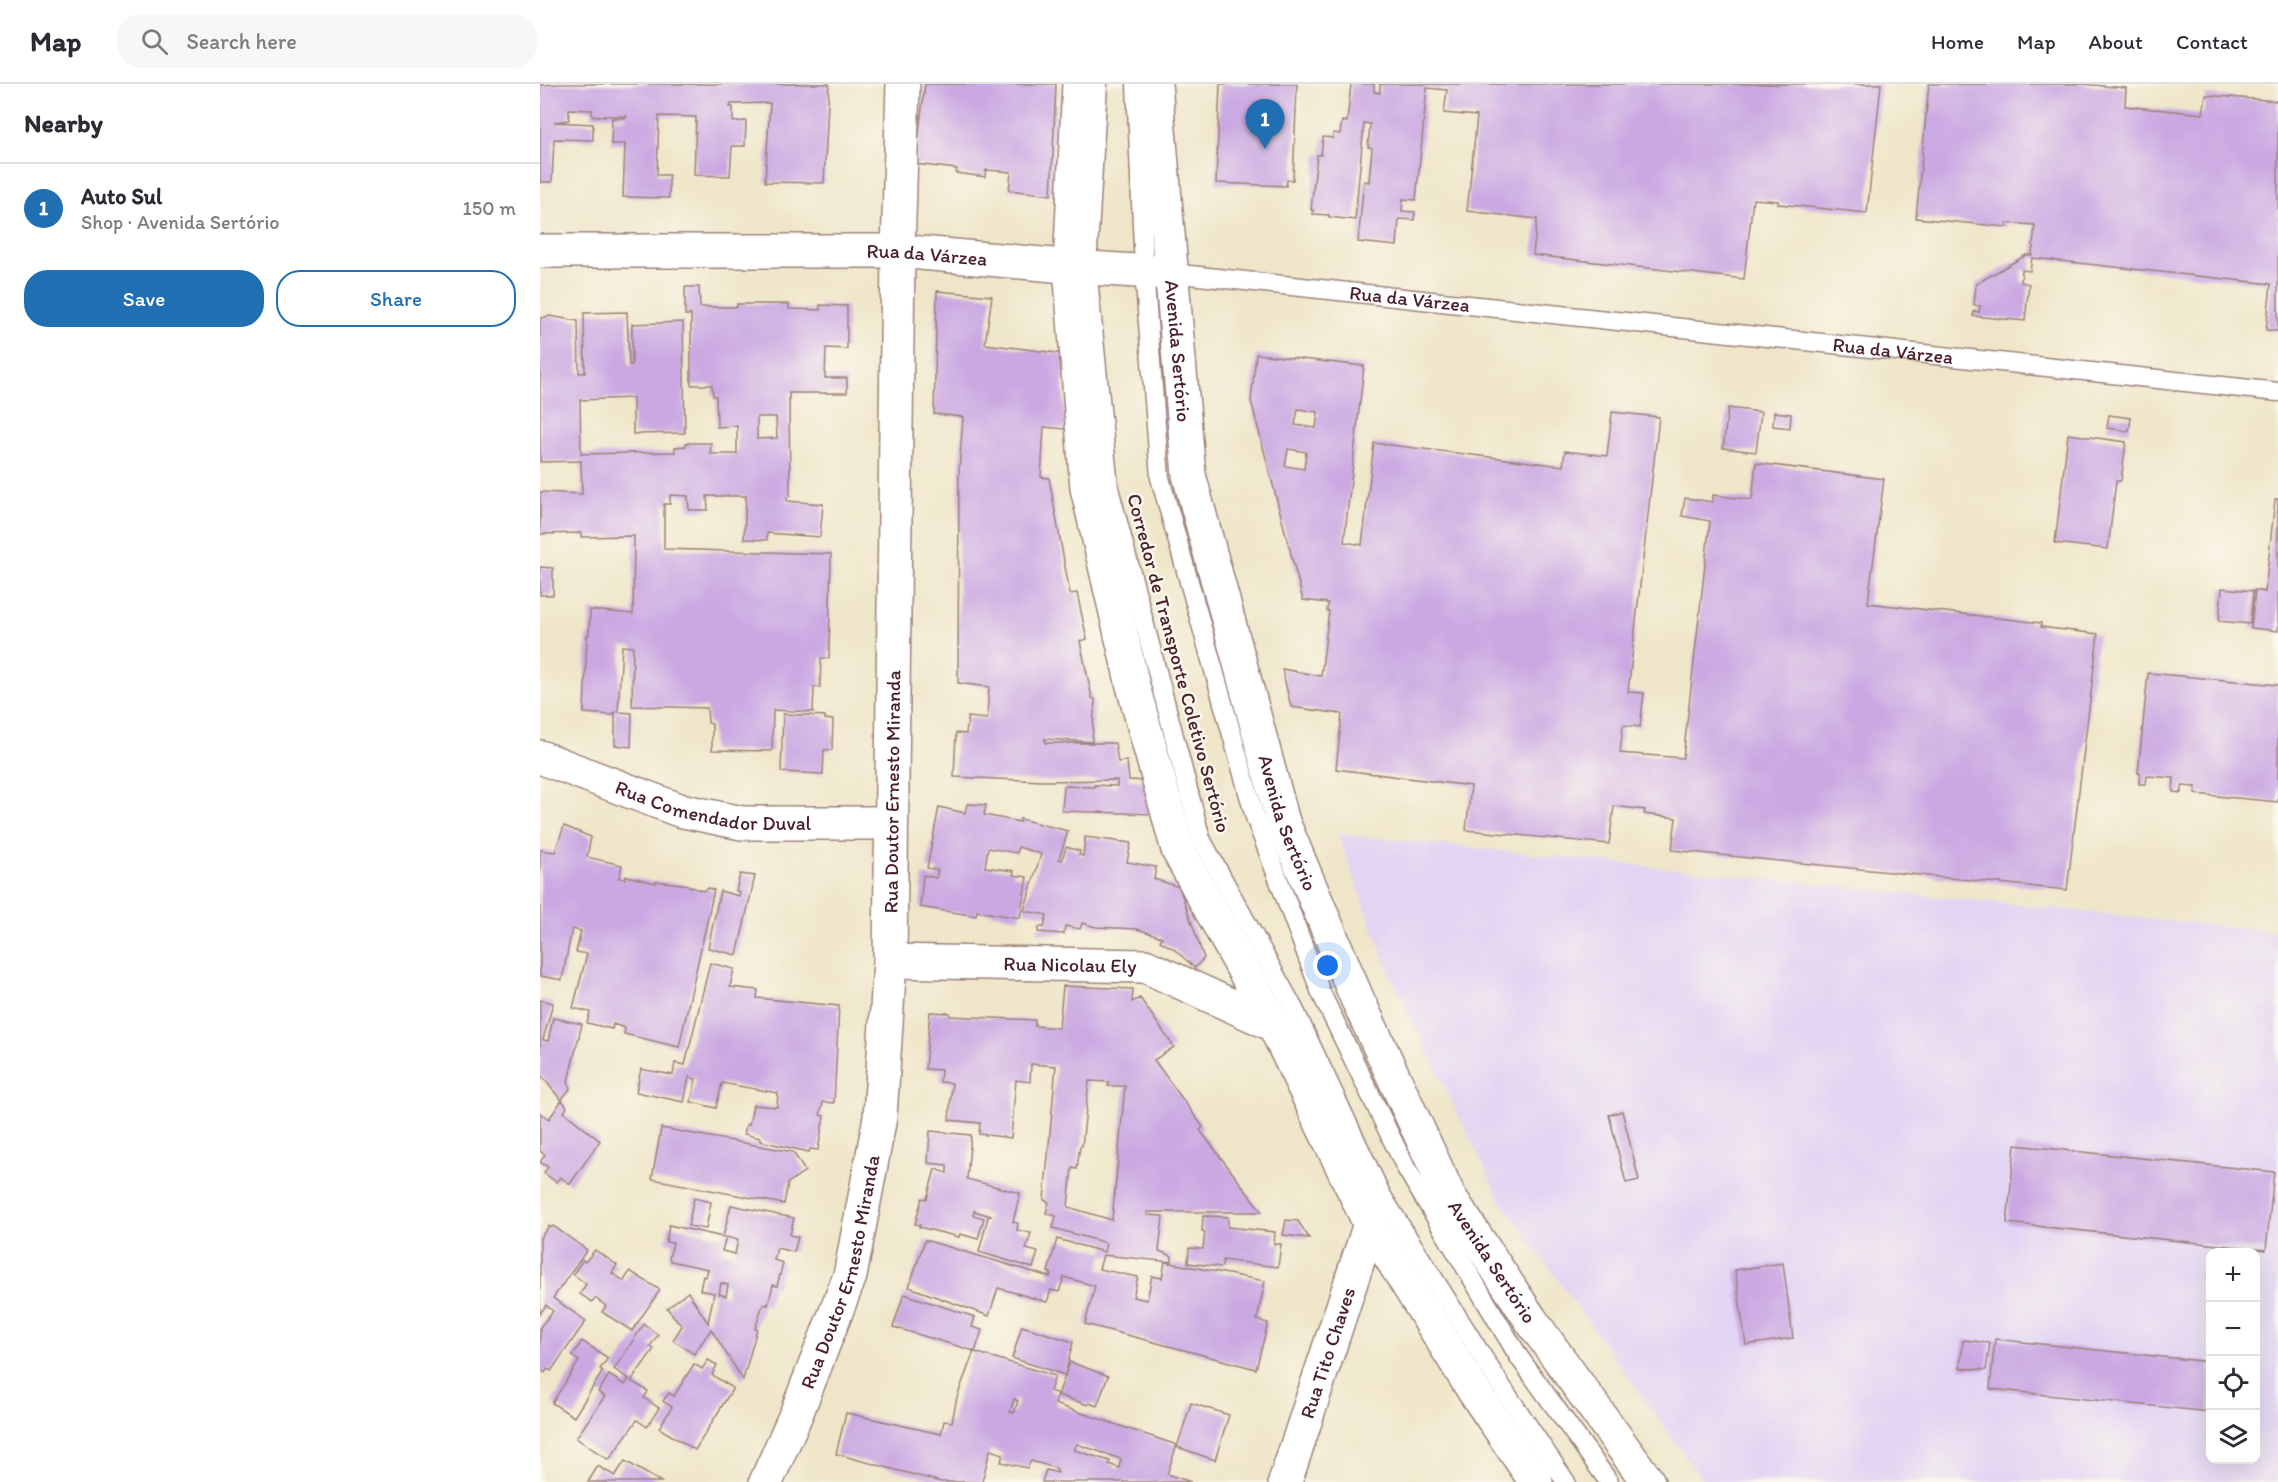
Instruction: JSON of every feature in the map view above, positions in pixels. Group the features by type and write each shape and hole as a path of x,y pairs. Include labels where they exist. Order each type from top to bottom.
{"street":[{"name":"Rua Doutor Ernesto Miranda","path":"766,1482 797,1412 850,1276 880,1117 890,961 898,251 903,84"},
{"path":"1079,84 1078,268 1087,488 1133,686 1178,850 1474,1391 1536,1482"},
{"name":"Avenida Sertório","path":"1155,84 1157,272 1189,475 1283,822 1356,996 1449,1196 1531,1320 1648,1482"},
{"name":"Rua da Várzea","path":"540,250 898,251 1078,268 1157,272"},
{"name":"Rua Comendador Duval","path":"540,757 679,810 742,823 891,823"},
{"name":"Rua Nicolau Ely","path":"890,961 1145,966 1274,1025"},
{"name":"Rua Tito Chaves","path":"1285,1482 1376,1210"}],"lane":[{"name":"Corredor de Transporte Coletivo Sertório","path":"1098,84 1078,268 1109,488 1201,839 1294,1009 1376,1210 1496,1378 1566,1482"},
{"name":"Corredor de Transporte Coletivo Sertório","path":"1136,84 1157,272 1160,478 1255,817 1321,993 1406,1168 1519,1357 1610,1482"},
{"name":"Rua da Várzea","path":"1157,272 2278,392"}],"shaded area":[{"path":"1338,834 2278,932 2278,1482 1704,1482 1500,1200 1391,977"}],"building":[{"path":"829,84 824,183 765,182 770,103 731,104 733,122 746,121 745,146 732,146 730,176 694,175 696,117 659,116 657,175 669,175 669,198 623,197 625,144 611,144 612,118 626,118 627,116 592,116 592,110 569,109 569,120 554,122 593,124 593,140 554,139 552,182 540,182 540,85"},
{"path":"925,84 1056,84 1051,195 1009,190 1011,172 986,170 985,177 956,173 957,169 915,164"},
{"path":"1220,84 1297,84 1293,180 1287,180 1286,186 1216,183"},
{"path":"1351,84 1374,84 1374,92 1380,93 1380,84 1881,84 1867,213 1778,204 1778,201 1753,199 1744,279 1533,255 1537,219 1467,211 1477,116 1444,113 1447,90 1427,88 1416,200 1403,199 1402,211 1415,212 1414,220 1399,219 1397,246 1358,242 1364,181 1369,182 1372,148 1368,147 1370,124 1364,123 1355,220 1313,214 1311,210 1317,155 1321,155 1323,137 1333,138 1333,133 1340,134 1342,121 1347,122"},
{"path":"1929,84 2081,84 2126,88 2125,106 2203,114 2206,95 2278,101 2278,331 2266,330 2271,284 2032,258 2030,271 2022,270 2021,282 2029,284 2025,321 1973,316 1974,311 1979,312 1980,306 1974,305 1976,284 2026,255 2032,255 2035,225 2007,223 2007,227 1916,218"},
{"path":"685,287 699,287 700,307 789,304 789,309 820,310 820,305 847,306 847,349 826,348 825,378 847,378 847,393 789,393 790,496 787,497 787,501 823,504 820,537 767,533 767,540 744,539 746,496 707,496 708,510 689,510 688,496 670,495 670,504 664,504 664,549 831,554 829,658 821,658 820,687 814,687 813,712 773,710 772,751 712,750 712,724 708,723 707,708 632,706 633,647 622,646 618,712 632,713 631,747 615,745 615,711 613,715 584,713 587,635 589,635 590,610 633,614 634,536 581,537 581,533 540,534 540,492 582,494 581,461 540,462 540,318 550,316 578,321 579,373 585,373 584,313 627,312 629,365 632,365 632,324 683,322 685,433 633,434 633,398 580,400 581,454 675,452 675,447 686,446 686,443 711,443 710,454 737,454 737,426 717,427 716,396 713,396 712,385 691,385 691,315 685,315","holes":["757,417 776,417 777,438 757,439"]},
{"path":"937,291 992,296 985,344 1065,354 1063,390 1066,429 1044,427 1041,477 1049,478 1070,594 1077,593 1087,639 1080,641 1092,698 1095,699 1092,742 1045,739 1045,743 1115,743 1118,762 1127,761 1129,780 1147,781 1153,814 1062,811 1064,786 1117,786 1117,780 1043,781 954,777 956,733 966,734 968,717 987,719 989,687 958,683 959,471 963,417 934,414"},
{"path":"1256,354 1364,366 1344,542 1362,545 1374,443 1563,466 1565,451 1607,456 1612,412 1659,417 1628,692 1644,693 1640,727 1623,725 1620,753 1683,758 1710,521 1682,516 1685,498 1713,502 1713,495 1752,500 1756,463 1884,479 1868,603 2041,623 2041,627 2098,634 2067,890 1672,850 1676,818 1644,814 1645,810 1614,806 1609,844 1466,830 1471,786 1336,769 1342,714 1291,707 1282,669 1321,676 1329,611 1327,611 1328,603 1303,600 1251,401","holes":["1298,409 1318,412 1316,428 1295,425","1288,449 1306,452 1304,469 1285,466"]},
{"path":"1728,408 1761,412 1756,452 1723,448"},
{"path":"1774,412 1791,414 1790,428 1773,426"},
{"path":"2109,415 2131,418 2129,431 2107,428"},
{"path":"2068,434 2126,442 2121,481 2116,481 2108,549 2055,543"},
{"path":"2275,499 2278,499 2278,631 2251,628 2255,590 2265,592"},
{"path":"540,567 553,568 553,595 540,595"},
{"path":"2222,588 2253,591 2250,624 2219,621"},
{"path":"2148,673 2278,685 2278,802 2195,794 2196,787 2182,786 2181,793 2173,792 2174,778 2147,776 2146,784 2139,784 2140,773 2138,773"},
{"path":"783,714 825,716 825,719 833,720 832,750 824,750 823,774 781,772"},
{"path":"967,804 986,805 984,815 1020,822 1020,819 1068,831 1059,859 1062,860 1066,847 1080,851 1079,855 1083,856 1085,837 1131,843 1127,862 1156,867 1154,879 1179,887 1204,958 1195,968 1174,949 1160,941 1162,937 1137,929 1096,927 1082,923 1080,929 1065,926 1064,934 1038,932 1039,927 1044,927 1047,915 1024,911 1041,854 1018,847 1017,853 988,848 985,867 1014,871 1013,875 1027,877 1020,918 977,911 976,916 920,907 923,875 936,878 938,870 927,868 939,807 965,813"},
{"path":"564,826 591,837 587,857 622,865 619,878 625,879 626,876 656,883 656,881 682,884 703,891 708,888 714,890 679,1047 624,1034 625,1028 613,1024 612,1029 587,1023 590,1012 573,1008 587,954 576,952 581,931 572,929 562,980 540,976 540,850 555,852"},
{"path":"740,874 755,876 737,955 708,948 720,891 739,896 740,892 736,891"},
{"path":"710,963 734,969 730,987 758,990 757,998 839,1006 834,1103 823,1102 820,1115 824,1116 818,1150 810,1149 809,1152 760,1141 760,1138 744,1134 746,1125 749,1125 753,1105 777,1107 778,1093 722,1083 716,1108 691,1102 696,1079 689,1077 684,1102 636,1092 641,1069 673,1075 675,1063 685,1065"},
{"path":"1063,986 1133,989 1132,1002 1140,998 1174,1047 1154,1060 1203,1127 1200,1130 1262,1212 1147,1212 1147,1215 1163,1216 1159,1251 1172,1256 1172,1262 1103,1255 1099,1269 1138,1277 1133,1297 1147,1300 1152,1276 1162,1278 1165,1262 1265,1281 1257,1320 1268,1323 1256,1369 1085,1324 1095,1286 1064,1277 1059,1292 1051,1290 1047,1302 998,1288 989,1316 909,1287 925,1240 1050,1277 1051,1273 1048,1272 1057,1239 1104,1252 1106,1243 1053,1228 1056,1216 1046,1213 1049,1202 1044,1200 1056,1066 1031,1064 1030,1082 1016,1080 1011,1138 979,1134 980,1123 949,1120 952,1083 940,1082 941,1070 925,1069 930,1012 950,1013 950,1016 1035,1020 1035,1026 1059,1028","holes":["1089,1081 1109,1082 1108,1086 1125,1086 1112,1220 1068,1207 1072,1168 1077,1169 1080,1146 1082,1146"]},
{"path":"540,1000 553,1003 543,1040 548,1041 553,1018 582,1024 568,1081 570,1089 561,1100 540,1074"},
{"path":"562,1100 567,1107 564,1112 600,1141 570,1184 560,1177 556,1182 544,1173 548,1167 540,1162 545,1155 540,1151 540,1113 549,1119"},
{"path":"1622,1111 1639,1180 1626,1183 1609,1115"},
{"path":"661,1128 793,1152 805,1171 788,1183 784,1204 652,1179"},
{"path":"930,1131 971,1135 967,1179 1020,1193 1013,1222 1018,1223 1017,1230 1031,1233 1026,1249 1038,1252 1033,1268 979,1252 988,1217 991,1216 974,1211 973,1215 984,1218 978,1239 960,1234 959,1237 915,1224 922,1198 927,1199 935,1169 947,1173 947,1165 928,1163"},
{"path":"2015,1145 2274,1172 2266,1250 2007,1223"},
{"path":"694,1198 711,1202 706,1229 688,1226"},
{"path":"731,1205 794,1218 790,1235 798,1237 794,1252 777,1248 774,1260 783,1263 777,1286 773,1285 768,1305 763,1304 743,1380 711,1329 694,1354 673,1340 682,1326 667,1308 688,1292 708,1323 714,1293 700,1290 703,1276 706,1277 708,1269 671,1261 669,1258 673,1243 666,1242 669,1225 723,1237","holes":["726,1237 738,1240 735,1254 722,1251","721,1283 728,1285 726,1296 719,1294"]},
{"path":"1203,1216 1228,1217 1228,1227 1275,1232 1274,1244 1281,1244 1278,1267 1223,1260 1222,1267 1188,1263 1189,1248 1203,1249 1205,1232 1202,1231"},
{"path":"1286,1220 1298,1221 1309,1238 1283,1235"},
{"path":"549,1226 551,1228 553,1226 587,1250 553,1298 586,1321 551,1371 547,1369 545,1373 540,1370 540,1327 553,1311 546,1305 540,1314 540,1238"},
{"path":"595,1250 617,1265 612,1273 624,1281 630,1271 660,1290 632,1331 602,1312 606,1306 595,1298 592,1302 580,1294 586,1284 573,1274 583,1260 585,1262"},
{"path":"1783,1263 1793,1338 1746,1345 1735,1270"},
{"path":"904,1294 975,1317 972,1327 982,1330 975,1352 1055,1376 1050,1391 1058,1394 1055,1404 1177,1445 1167,1474 1191,1482 1042,1482 1046,1470 1058,1473 1056,1468 1031,1461 1027,1468 1001,1462 1003,1454 990,1450 982,1482 941,1482 836,1454 846,1413 941,1434 944,1421 952,1422 957,1397 974,1351 893,1327","holes":["1014,1399 1018,1401 1014,1413 1010,1412","1077,1444 1121,1459 1119,1468 1109,1464 1110,1461 1074,1450"]},
{"path":"644,1324 658,1335 650,1346 654,1349 631,1381 648,1391 644,1398 659,1408 647,1427 637,1420 609,1460 576,1438 605,1396 598,1392 609,1375 625,1385 629,1379 614,1369"},
{"path":"1022,1326 1073,1342 1065,1375 1012,1358"},
{"path":"1995,1339 2206,1362 2206,1412 1990,1389"},
{"path":"1963,1340 1990,1343 1986,1370 1960,1368"},
{"path":"582,1341 608,1358 600,1369 603,1371 574,1417 552,1403 579,1361 572,1356"},
{"path":"708,1360 717,1365 712,1375 733,1388 695,1450 659,1428 672,1407 663,1401 669,1393 674,1396 694,1364 702,1369"},
{"path":"1070,1362 1108,1376 1097,1406 1058,1395"},
{"path":"1191,1403 1229,1415 1215,1460 1177,1447"},
{"path":"625,1461 661,1482 588,1482 598,1466 615,1476"}],"place":[{"name":"Auto Sul","path":"1265,149"}]}
